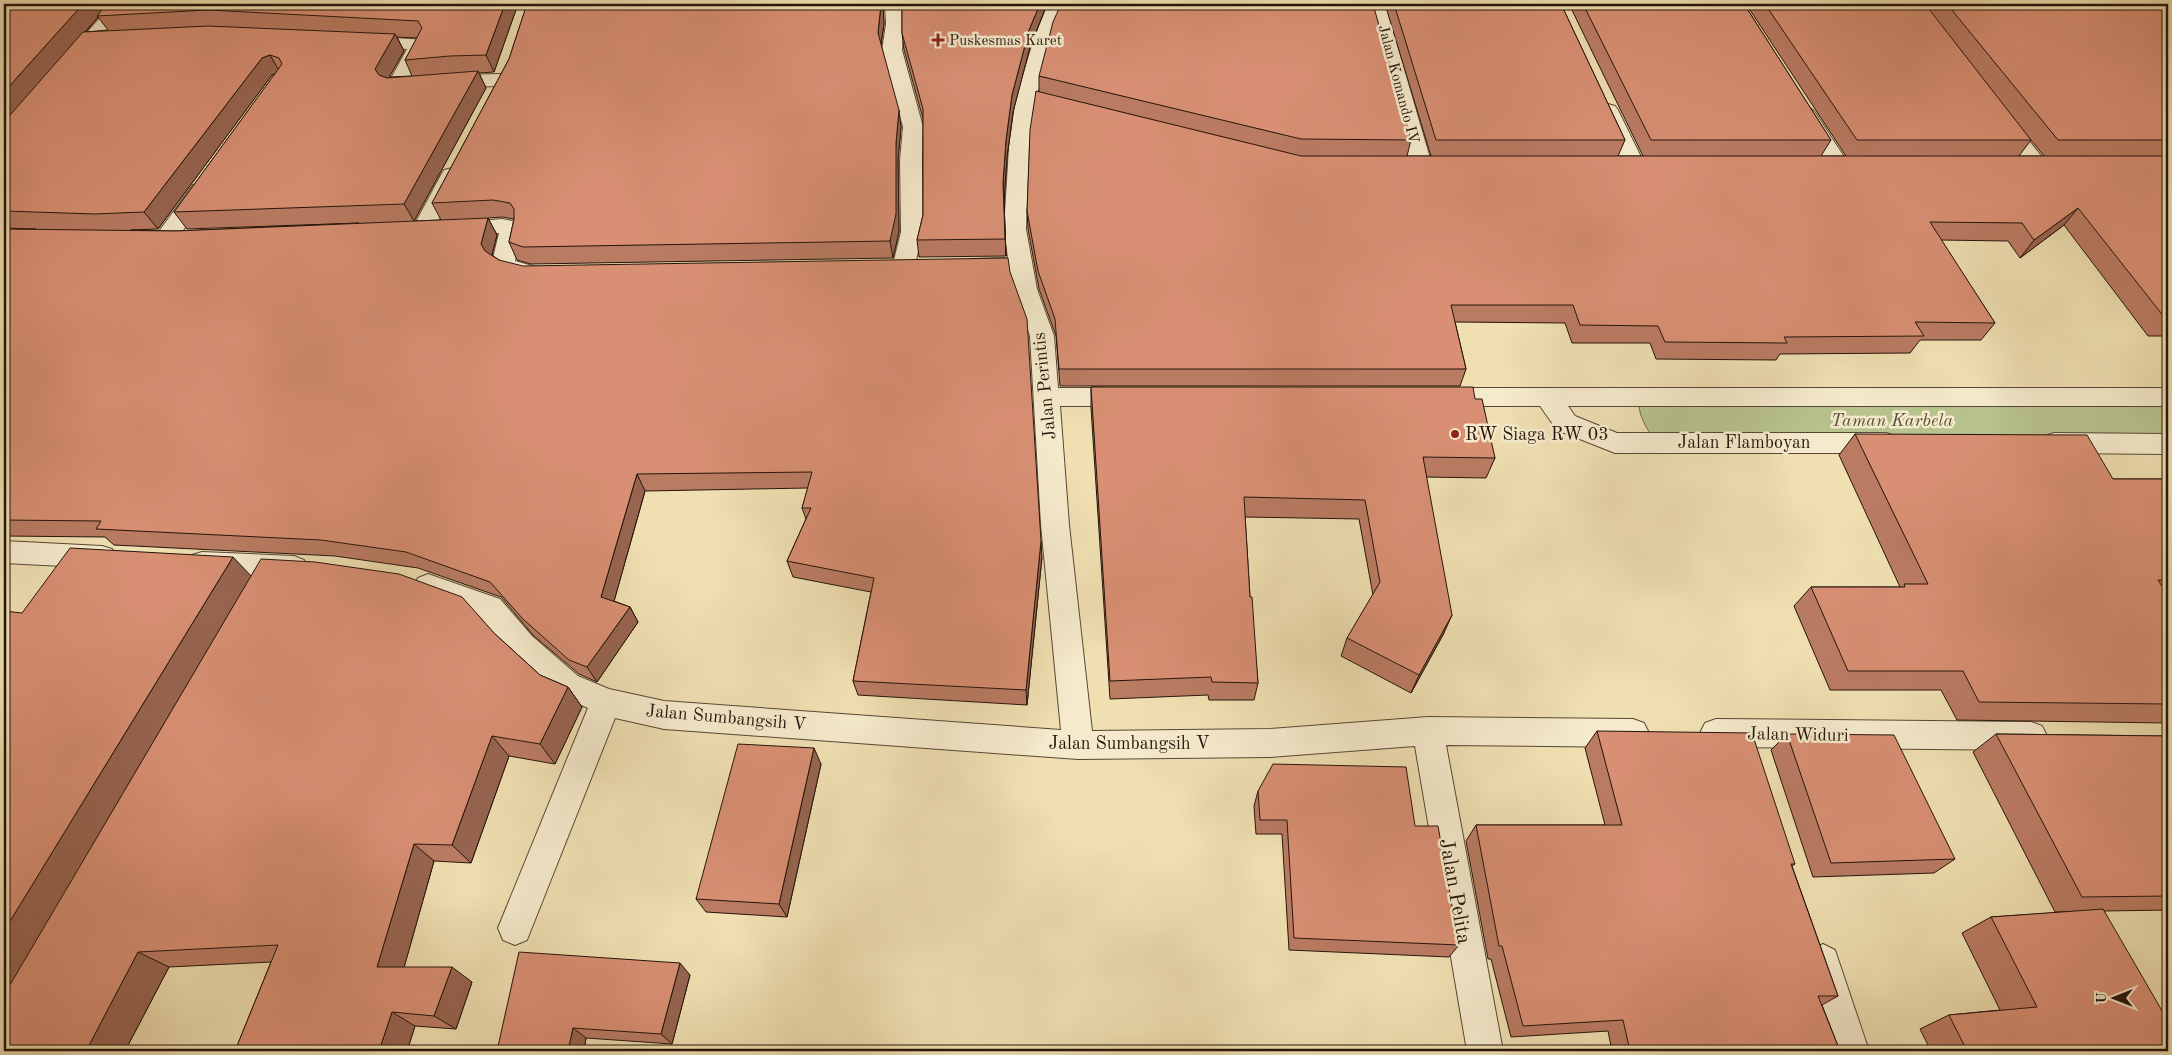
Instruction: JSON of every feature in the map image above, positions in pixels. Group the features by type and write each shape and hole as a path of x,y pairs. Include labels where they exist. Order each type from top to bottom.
{"street":[{"path":"64,70 122,4"},
{"path":"894,4 895,24 892,50 913,127 911,160 912,232 894,268 927,268"},
{"name":"Jalan Perintis","path":"1057,4 1042,38 1026,98 1019,147 1015,229 1025,288 1042,336 1054,525 1078,745"},
{"name":"Jalan Komando IV","path":"1376,4 1421,165"},
{"path":"89,42 119,40"},
{"path":"342,40 420,44 397,88 458,81 501,81"},
{"path":"1600,94 1634,165"},
{"path":"1795,97 1839,166"},
{"path":"1026,98 1092,114"},
{"path":"1991,104 2037,166"},
{"path":"462,156 413,231 510,227 510,235 503,262 508,268 531,274 560,274"},
{"path":"194,238 156,239 212,176"},
{"path":"955,267 1021,266"},
{"path":"1047,396 1156,396"},
{"path":"1413,396 2168,397"},
{"name":"Jalan Flamboyan","path":"1547,396 1566,423 1615,443 1912,443"},
{"path":"2030,443 2168,444"},
{"path":"4,552 130,558"},
{"path":"179,561 325,570"},
{"name":"Jalan Sumbangsih V","path":"399,579 418,582 490,608 522,644 567,685 606,702 664,715 802,723 1078,745 1270,742 1428,731"},
{"path":"515,928 606,702"},
{"name":"Jalan Widuri","path":"1428,731 1675,733 1753,748 2058,737"},
{"name":"Jalan Pelita","path":"1428,731 1485,1051"},
{"path":"1815,938 1851,1051"}],"green space":[{"name":"Taman Karbela","path":"1639,397 2168,397 2168,444 1615,443 1656,442 1641,415"}],"building":[{"path":"4,4 83,4 4,92"},
{"path":"107,4 505,4 486,55 405,60 422,28 418,21 208,10 97,16"},
{"path":"527,4 881,4 878,33 899,110 896,143 896,214 890,241 523,247 509,242 514,219 514,209 510,203 493,200 432,203 509,59"},
{"path":"902,4 1040,4 1029,30 1012,95 1003,183 1005,239 917,240 923,215 923,109 902,33"},
{"path":"1061,4 1373,4 1411,140 1301,139 1039,76 1053,22"},
{"path":"1394,4 1561,4 1625,140 1436,140"},
{"path":"1583,4 1744,4 1831,140 1651,140"},
{"path":"1765,4 1925,4 2031,140 1857,140"},
{"path":"1947,4 2168,4 2168,140 2058,140"},
{"path":"208,26 395,34 375,69 379,75 387,78 478,71 404,204 174,212 282,64 279,58 270,55 262,58 144,212 95,214 4,211 4,122 83,32"},
{"path":"1036,91 1301,156 2168,156 2168,318 2165,318 2078,208 2034,240 2022,223 1930,222 1995,323 1915,322 1924,336 1784,337 1787,343 1665,342 1658,326 1580,325 1573,305 1451,305 1466,369 1059,369 1055,319 1038,271 1027,211 1030,130"},
{"path":"488,218 481,244 485,251 499,260 523,266 1008,258 1010,272 1027,319 1041,541 1026,690 853,681 874,578 787,561 811,508 802,508 812,472 637,474 601,597 630,607 587,667 569,660 523,619 490,582 406,552 321,540 96,529 101,521 4,520 4,229 176,231"},
{"path":"1091,387 1473,387 1475,399 1482,399 1495,458 1423,457 1452,615 1419,675 1347,638 1380,582 1365,500 1244,497 1250,597 1252,597 1258,683 1212,682 1211,677 1110,681"},
{"path":"1855,434 2087,435 2113,479 2168,479 2168,580 2158,580 2168,596 2168,704 1979,702 1963,671 1848,671 1811,587 1905,587 1904,584 1928,584"},
{"path":"70,548 233,557 4,931 4,611 22,613"},
{"path":"261,559 315,562 399,574 462,597 495,634 540,675 568,687 540,744 492,736 452,845 414,844 377,967 452,967 434,1016 392,1012 379,1051 235,1051 278,945 138,952 86,1051 4,1051 4,995"},
{"path":"1597,731 1752,733 1795,864 1791,864 1838,996 1818,996 1840,1051 1630,1051 1623,1020 1523,1026 1502,946 1499,946 1476,825 1622,825"},
{"path":"1787,734 1894,735 1955,859 1831,863"},
{"path":"1996,734 2168,736 2168,896 2082,897"},
{"path":"738,744 814,748 779,904 696,899"},
{"path":"1273,764 1406,767 1415,826 1438,826 1459,945 1294,938 1287,820 1260,820 1258,791"},
{"path":"2103,909 2168,1021 2168,1051 1967,1051 1949,1015 2037,1007 1991,917"},
{"path":"519,952 680,963 661,1034 573,1028 568,1051 497,1051"}],"place":[{"name":"Puskesmas Karet","path":"938,40"},
{"name":"RW Siaga RW 03","path":"1455,434"}]}
